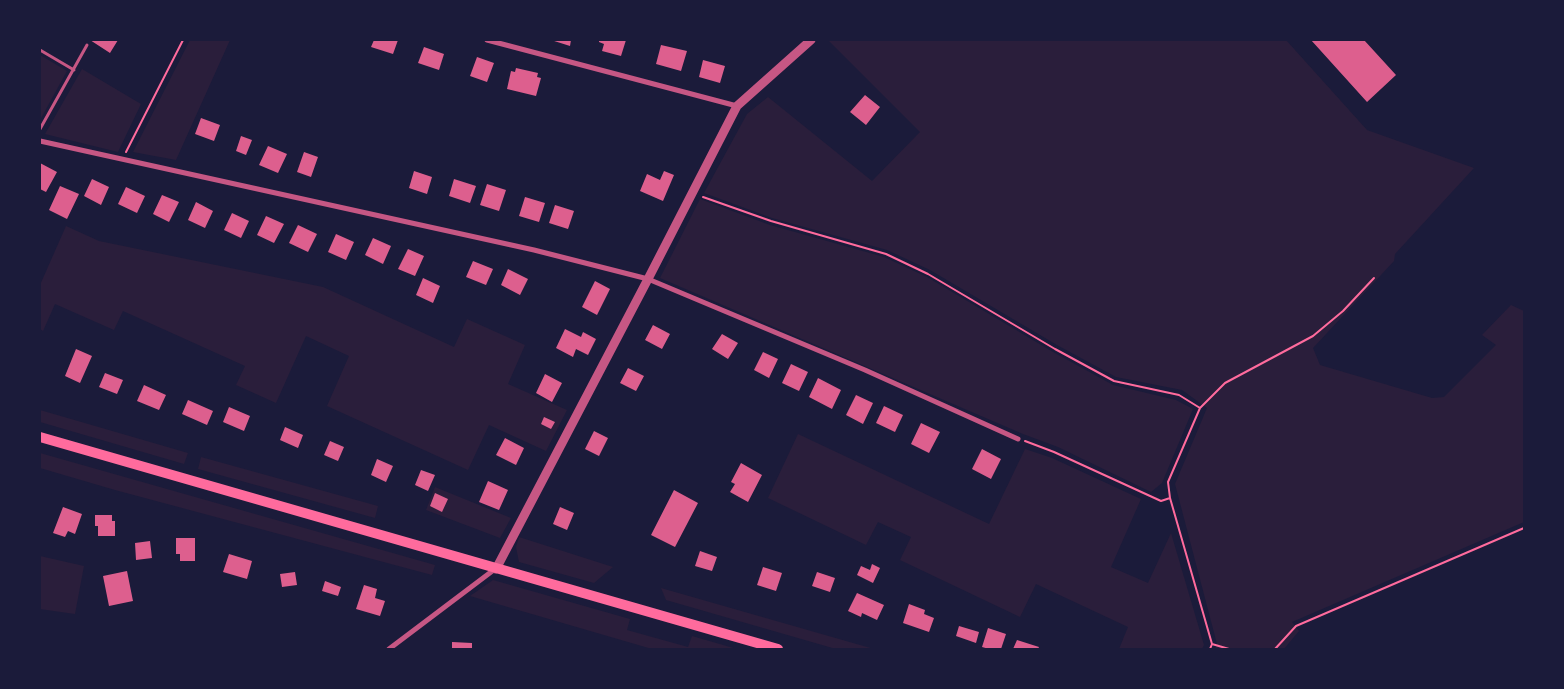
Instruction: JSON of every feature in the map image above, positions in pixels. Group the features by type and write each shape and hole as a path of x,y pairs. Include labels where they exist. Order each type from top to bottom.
{"main road":[{"path":"40,437 778,649"}],"street":[{"path":"486,40 737,106"},
{"path":"389,649 496,569 737,106 811,40"},
{"path":"40,141 534,250 648,279 864,370 1018,439"}],"lane":[{"path":"40,129 86,45"},
{"path":"40,50 74,70"}],"path":[{"path":"123,159 184,40"},
{"path":"691,192 771,222 886,254 928,274 1055,349 1114,381 1179,395 1200,408"},
{"path":"1210,649 1212,644 1170,498 1168,482 1200,408 1225,383 1313,336 1330,322 1374,278"},
{"path":"1018,439 1054,452 1160,501 1170,498"},
{"path":"1275,649 1296,626 1524,528"},
{"path":"1212,644 1229,649"}],"shaded area":[{"path":"190,40 230,40 176,160 133,152"},
{"path":"1286,40 1367,130 1474,168 1395,254 1394,261 1313,348 1320,365 1432,398 1444,397 1496,345 1482,335 1511,305 1524,311 1524,522 1292,622 1299,631 1284,649 1215,649 1217,644 1175,484 1207,408 1182,390 1116,377 1057,345 930,270 887,250 772,218 704,193 747,114 768,97 872,181 920,132 829,41"},
{"path":"40,55 67,71 40,120"},
{"path":"82,69 141,104 118,152 45,134"},
{"path":"700,199 770,225 884,257 927,277 1053,352 1113,385 1176,400 1193,409 1162,483 1151,492 1058,447 1023,434 660,278"},
{"path":"66,226 99,241 323,287 454,347 467,319 525,345 508,384 567,410 546,451 489,425 468,470 327,406 349,356 306,336 276,403 236,385 245,366 123,311 114,330 55,304 43,331 40,329 40,285"},
{"path":"40,410 188,453 184,464 40,422"},
{"path":"798,434 989,524 1025,449 1052,458 1141,499 1111,567 1148,583 1171,533 1204,645 1202,649 1119,649 1128,627 1036,584 1020,617 900,560 911,537 878,522 866,545 768,498"},
{"path":"40,453 435,565 432,575 115,490 40,468"},
{"path":"201,457 378,506 375,518 198,469"},
{"path":"435,487 511,518 500,538 426,510"},
{"path":"519,537 613,567 594,583 519,562 516,547"},
{"path":"40,556 84,566 75,614 40,609"},
{"path":"493,580 630,619 627,630 688,647 692,636 737,649 652,649 470,596"},
{"path":"661,588 874,649 836,649 666,600"}],"building":[{"path":"90,40 118,40 110,53"},
{"path":"374,40 398,40 393,54 371,47"},
{"path":"551,40 571,40 570,46"},
{"path":"599,40 626,40 621,56 602,51 604,44 599,42"},
{"path":"1311,40 1364,40 1396,75 1367,102"},
{"path":"661,45 687,51 681,71 656,64"},
{"path":"424,47 444,54 439,70 418,63"},
{"path":"477,57 494,63 487,82 470,76"},
{"path":"703,60 725,66 720,83 699,77"},
{"path":"516,68 538,73 537,77 541,78 536,96 507,89 511,71 515,72"},
{"path":"865,95 880,107 866,125 850,112"},
{"path":"201,118 220,125 214,141 195,134"},
{"path":"241,136 252,140 246,155 236,151"},
{"path":"268,146 287,154 278,173 259,165"},
{"path":"304,152 318,157 311,177 297,172"},
{"path":"40,163 57,172 46,192 40,189"},
{"path":"414,171 432,177 427,194 409,188"},
{"path":"664,171 674,175 663,201 640,191 647,174 660,180"},
{"path":"92,179 109,187 101,205 84,196"},
{"path":"454,179 476,186 470,203 449,196"},
{"path":"487,184 506,190 499,211 480,205"},
{"path":"60,186 79,194 67,219 49,210"},
{"path":"126,187 145,196 137,213 118,204"},
{"path":"162,195 179,202 169,222 153,214"},
{"path":"525,197 545,203 539,222 519,216"},
{"path":"196,202 213,211 205,228 188,220"},
{"path":"555,205 574,211 568,229 549,223"},
{"path":"232,213 249,221 241,238 224,230"},
{"path":"266,216 284,224 274,243 257,235"},
{"path":"298,225 317,234 308,252 289,243"},
{"path":"336,234 354,242 346,260 328,252"},
{"path":"373,238 391,246 383,264 365,255"},
{"path":"408,249 424,256 415,276 398,269"},
{"path":"473,261 493,269 486,285 466,277"},
{"path":"508,269 528,279 520,295 501,285"},
{"path":"423,278 440,286 433,303 416,295"},
{"path":"595,281 610,289 597,315 582,307"},
{"path":"653,325 670,334 662,349 645,340"},
{"path":"565,329 581,337 583,332 596,339 588,355 576,349 573,357 556,348"},
{"path":"722,334 738,343 728,359 712,349"},
{"path":"76,349 92,356 80,383 65,376"},
{"path":"763,352 778,359 769,378 754,370"},
{"path":"791,364 808,372 799,391 782,383"},
{"path":"628,368 644,376 636,391 620,383"},
{"path":"105,373 123,380 117,394 99,387"},
{"path":"545,374 562,383 552,402 536,393"},
{"path":"818,378 841,390 832,409 809,397"},
{"path":"144,385 166,395 159,410 137,401"},
{"path":"856,395 873,403 863,424 846,415"},
{"path":"188,400 213,411 207,425 182,414"},
{"path":"884,406 903,415 895,432 876,423"},
{"path":"229,407 250,416 244,431 223,422"},
{"path":"544,417 555,422 551,429 541,424"},
{"path":"921,423 940,432 929,453 911,444"},
{"path":"285,427 303,435 298,448 280,440"},
{"path":"594,431 608,438 599,456 585,449"},
{"path":"505,438 524,448 516,465 496,455"},
{"path":"330,441 344,447 338,461 324,455"},
{"path":"982,449 1001,459 991,479 972,469"},
{"path":"377,459 393,466 386,482 371,475"},
{"path":"741,463 762,475 748,502 730,492 735,484 731,482"},
{"path":"421,470 435,475 428,491 415,485"},
{"path":"488,481 508,490 499,510 479,502"},
{"path":"674,490 698,503 675,547 651,535"},
{"path":"435,493 448,499 442,512 430,506"},
{"path":"63,507 82,514 75,534 68,531 65,537 53,533"},
{"path":"560,507 574,513 567,530 553,524"},
{"path":"95,515 112,515 112,521 115,521 115,536 98,536 98,526 95,526"},
{"path":"176,538 195,538 195,561 180,561 180,554 176,554"},
{"path":"150,541 152,558 136,560 135,543"},
{"path":"700,551 717,557 712,571 695,566"},
{"path":"229,554 252,561 247,579 223,572"},
{"path":"872,564 880,568 873,583 857,575 861,566 870,570"},
{"path":"763,567 782,573 776,591 757,585"},
{"path":"127,571 133,601 109,606 103,576"},
{"path":"295,572 297,585 282,587 280,574"},
{"path":"817,572 835,578 830,592 812,586"},
{"path":"325,581 341,587 338,596 322,591"},
{"path":"364,585 377,589 375,598 385,601 380,616 356,609"},
{"path":"857,593 884,605 877,620 862,613 861,617 848,611"},
{"path":"909,604 925,610 924,614 934,618 929,632 903,623"},
{"path":"959,626 979,632 976,643 956,636"},
{"path":"988,628 1006,634 1001,649 982,647"},
{"path":"1017,640 1039,647 1038,649 1013,649"},
{"path":"452,642 472,643 472,649 452,649"}]}
